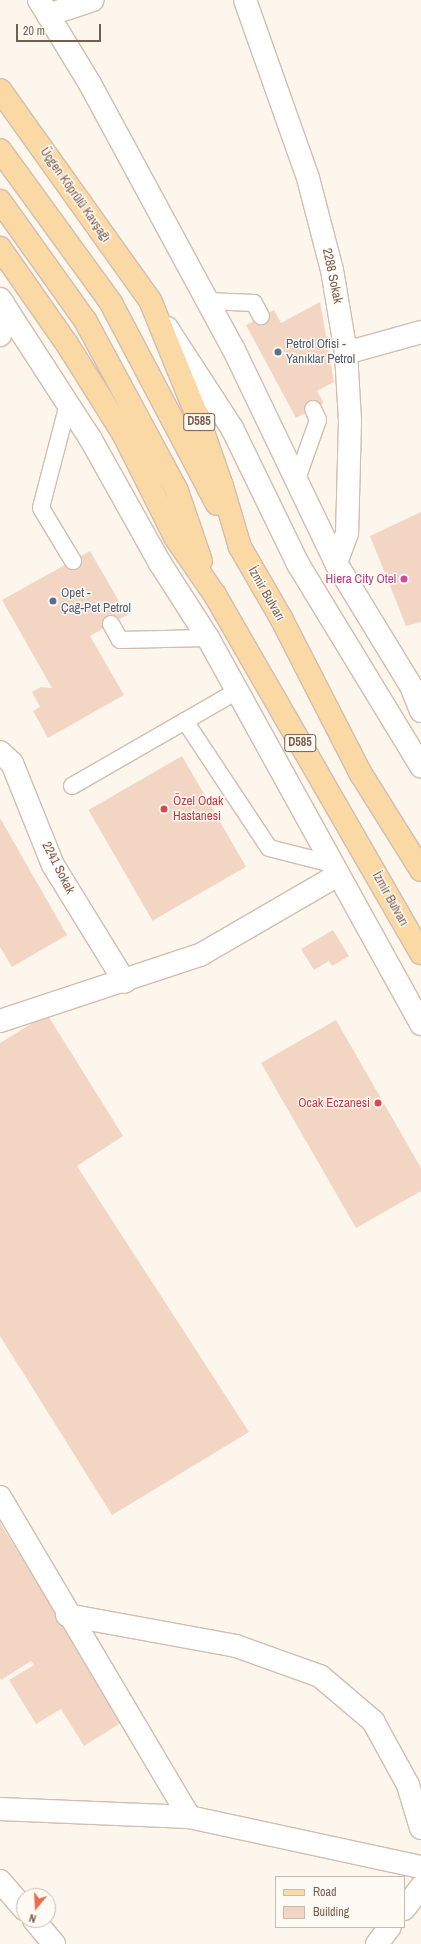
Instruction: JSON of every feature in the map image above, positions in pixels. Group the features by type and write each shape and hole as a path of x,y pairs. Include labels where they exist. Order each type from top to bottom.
{"main road":[{"name":"Üçgen Köprülü Kavşağı","path":"0,90 150,300"},
{"path":"0,150 111,303 240,547"},
{"path":"0,201 85,320 151,438 182,503 194,543 215,595"},
{"name":"İzmir Bulvarı","path":"0,248 67,344 124,435 175,537 215,595 421,953"},
{"name":"İzmir Bulvarı","path":"150,300 202,430 222,486 240,547 281,618 361,774 421,870"}],"street":[{"path":"93,0 44,8 90,84 208,301 297,479 336,563 416,686 421,711"},
{"name":"2288 Sokak","path":"245,0 308,178 332,270 346,353 350,421 347,533 336,563"},
{"path":"150,300 232,428 298,564 421,766"},
{"path":"0,335 2,301"},
{"path":"2,301 68,404 208,638 421,1024"},
{"path":"346,353 421,332"},
{"path":"175,537 189,608"},
{"name":"2241 Sokak","path":"0,752 12,763 53,865 125,982"},
{"path":"0,1021 125,982 200,955 335,870"},
{"path":"0,1497 67,1615 189,1817"},
{"path":"67,1615 236,1646 320,1676 373,1721 408,1785 421,1828"},
{"path":"0,1809 189,1817 421,1867"},
{"path":"0,1881 16,1900"},
{"path":"405,1908 421,1888"},
{"path":"41,1928 54,1944"},
{"path":"377,1944 389,1928"}],"lane":[{"path":"208,301 254,303 261,316"},
{"path":"68,404 41,508 73,561"},
{"path":"297,479 318,420 313,410"},
{"path":"111,624 120,640 208,638"},
{"path":"72,786 237,691"},
{"path":"185,721 269,848 335,870"}],"building":[{"path":"320,302 334,382 317,391 324,403 296,418 246,325 274,310 281,323"},
{"name":"Hiera City Otel","path":"421,512 421,622 406,626 370,536"},
{"path":"90,551 127,615 90,636 124,695 48,738 33,711 40,707 32,692 41,687 52,688 2,600"},
{"path":"182,756 246,867 152,921 88,810"},
{"path":"0,818 67,935 12,967 0,947"},
{"path":"333,930 349,956 332,966 329,961 314,970 301,949"},
{"path":"47,1014 123,1136 77,1166 249,1432 112,1515 0,1336 0,1043"},
{"path":"336,1020 421,1168 421,1191 356,1228 261,1063"},
{"path":"0,1523 124,1721 84,1746 61,1709 36,1724 9,1680 34,1665 31,1661 1,1680 0,1678"}],"place":[{"name":"Petrol Ofisi - Yanıklar Petrol","path":"278,352"},
{"name":"Hiera City Otel","path":"404,579"},
{"name":"Opet - Çağ-Pet Petrol","path":"53,601"},
{"name":"Özel Odak Hastanesi","path":"164,809"},
{"name":"Ocak Eczanesi","path":"378,1103"}]}
